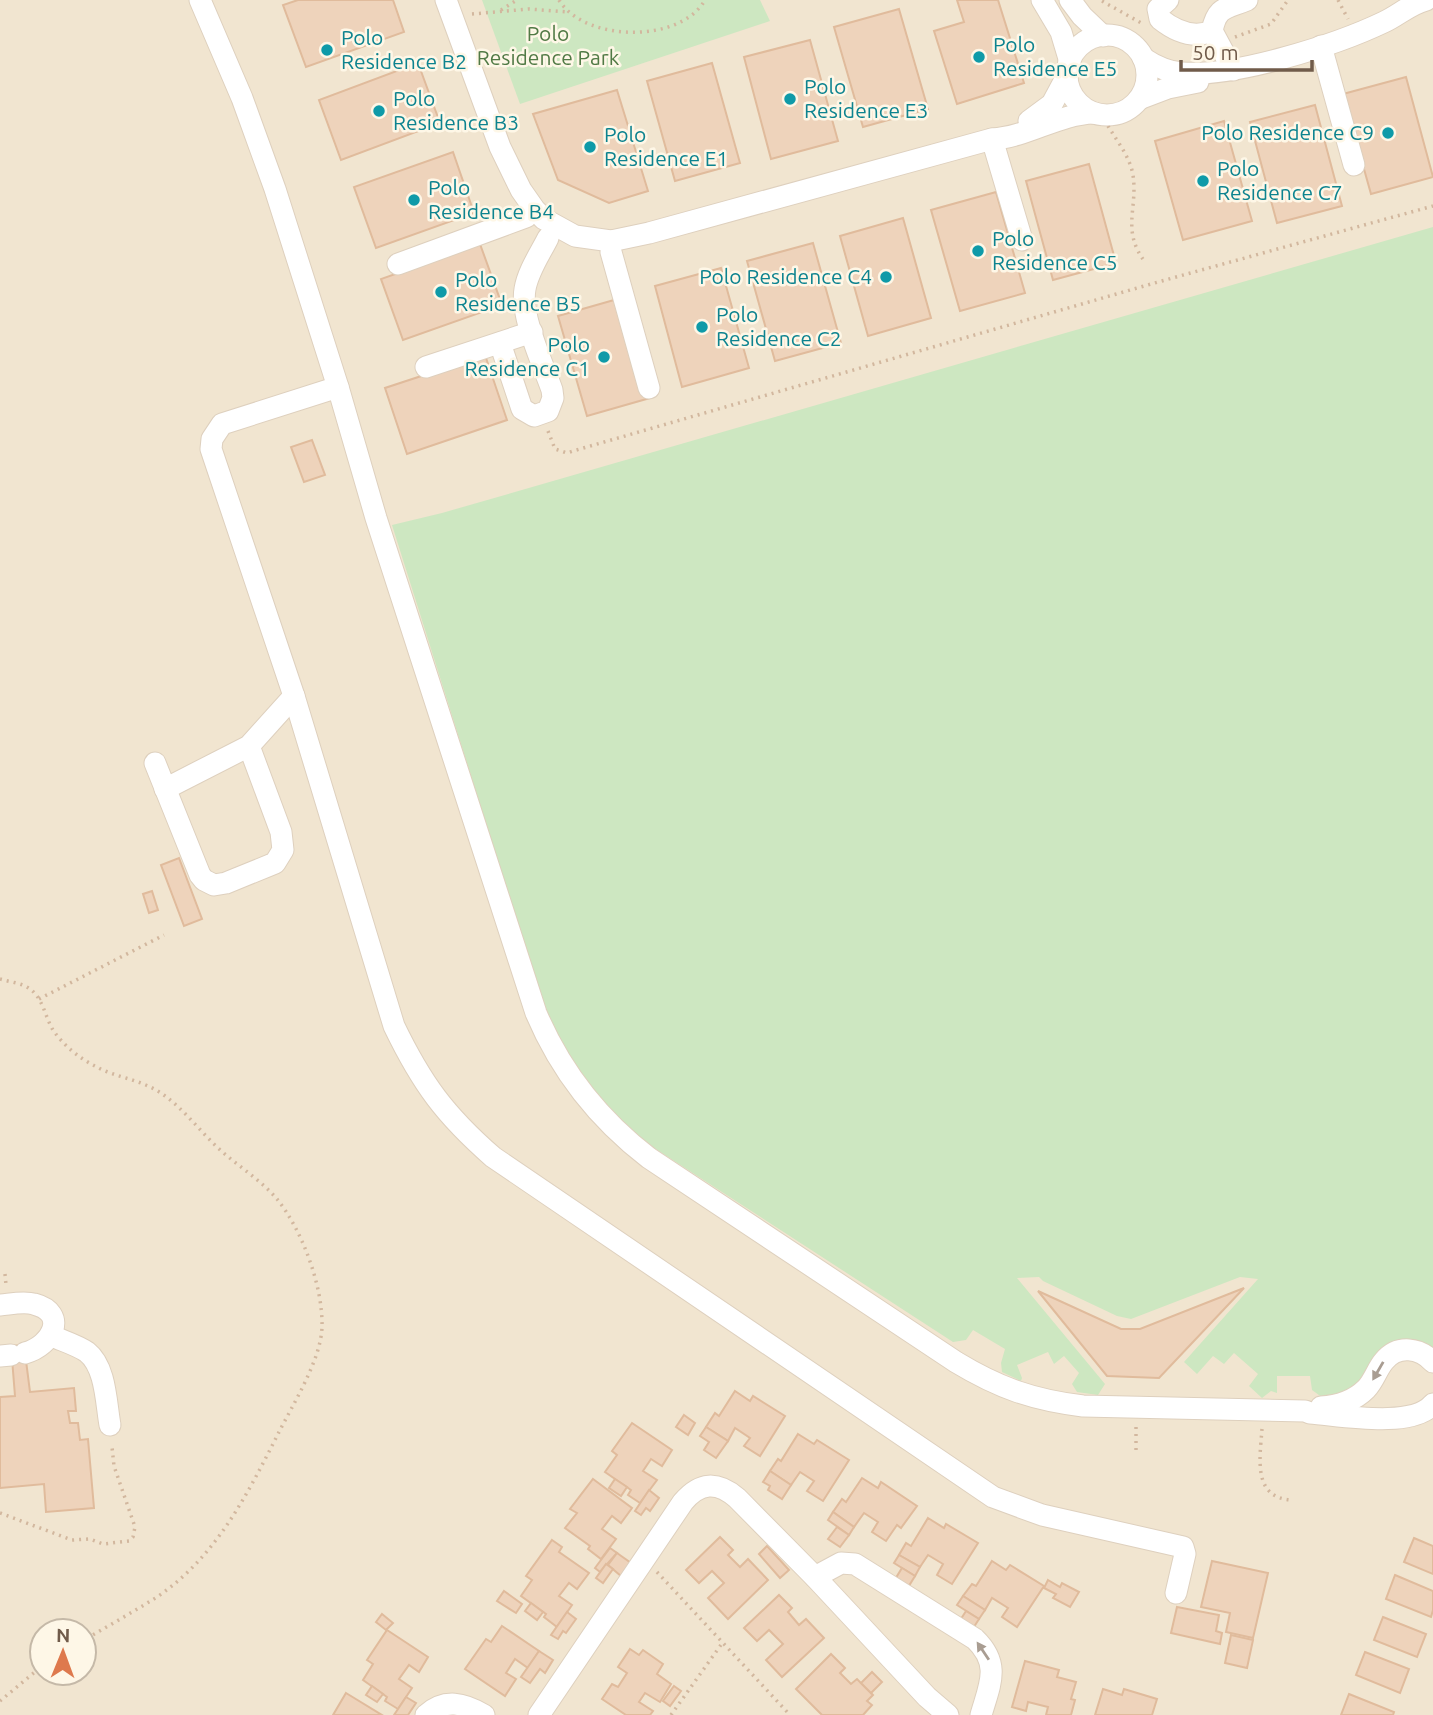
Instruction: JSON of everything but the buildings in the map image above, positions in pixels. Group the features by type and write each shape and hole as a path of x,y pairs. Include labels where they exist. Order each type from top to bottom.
{"street":[{"path":"200,0 224,52 259,144 338,387 376,519 536,1013 558,1059 589,1103 628,1142 649,1158 985,1380 1017,1393 1049,1401 1083,1405 1305,1410 1337,1405 1356,1397 1372,1382 1387,1357 1401,1350 1420,1352 1433,1362"},
{"path":"446,0 500,147 522,190 535,210 553,226 575,236 611,241 692,223 992,139 1018,135 1070,116 1118,114 1126,110 1144,92 1147,75 1143,58 1138,50 1122,38 1103,36 1086,41 1073,54 1059,96 1046,110 1032,120 992,139"},
{"path":"1042,0 1061,32 1075,99 1098,114"},
{"path":"1070,0 1103,36"},
{"path":"1168,0 1158,9 1160,19 1164,22 1194,35 1212,31"},
{"path":"1233,71 1212,31 1219,11 1247,0"},
{"path":"1367,28 1398,0"},
{"path":"1139,99 1175,86 1220,78 1233,71 1321,46 1382,23 1410,5 1426,0"},
{"path":"1321,46 1354,165"},
{"path":"1143,58 1158,67 1182,73 1233,71"},
{"path":"992,139 1022,240"},
{"path":"500,147 508,181 526,217 559,245 584,252 611,252 658,238 692,223"},
{"path":"398,264 526,217"},
{"path":"500,343 522,409 534,415 542,415 552,405 553,398 526,309 525,288 548,238"},
{"path":"611,252 649,388"},
{"path":"426,367 532,332"},
{"path":"338,387 222,424 212,439 213,458 294,696 394,1026 412,1063 435,1098 462,1130 504,1165 993,1497 1042,1515 1183,1547 1185,1554 1176,1593"},
{"path":"165,789 249,746 294,696"},
{"path":"155,763 204,880 220,885 268,866 280,857 284,843 249,746"},
{"path":"0,1306 30,1303 44,1308 53,1321 52,1336 42,1346 12,1355"},
{"path":"52,1336 84,1350 99,1367 110,1425"},
{"path":"1305,1410 1310,1413 1350,1416 1405,1417 1422,1413 1433,1404"},
{"path":"539,1715 644,1557 691,1492 715,1486 727,1490 737,1498 927,1697 948,1715"},
{"path":"815,1577 841,1563 855,1564 975,1639 990,1658 992,1671 981,1715"},
{"path":"426,1715 445,1704 458,1703 484,1715"}],"path":[{"path":"499,11 517,0"},
{"path":"559,0 569,13"},
{"path":"453,21 473,13 547,9 569,13 609,28 657,31 687,21 705,0"},
{"path":"1098,114 1130,166 1133,184 1132,236 1145,262"},
{"path":"547,428 555,449 567,453 1158,282 1433,206"},
{"path":"39,999 164,935"},
{"path":"0,979 30,988 39,999 53,1030 67,1046 97,1067 163,1094 276,1198 300,1232 317,1287 322,1329 308,1373 246,1499 215,1542 178,1580 158,1596 98,1632"},
{"path":"1136,1450 1137,1407"},
{"path":"1263,1409 1261,1476 1273,1494 1293,1500"},
{"path":"0,1513 72,1541 90,1539 108,1544 129,1541 135,1527 114,1466 112,1447"},
{"path":"644,1557 790,1715"},
{"path":"671,1715 723,1642"},
{"path":"0,1701 28,1678"}],"shaded area":[{"path":"0,0 1433,0 1433,1715 0,1715"}],"green space":[{"name":"Polo Residence Park","path":"482,0 760,0 770,21 520,104"},
{"path":"1433,227 1433,1353 1428,1349 1366,1375 1348,1392 1323,1398 1312,1390 1310,1376 1277,1376 1277,1393 1271,1391 1262,1398 1249,1386 1258,1374 1234,1353 1224,1364 1213,1356 1197,1374 1184,1362 1258,1279 1240,1277 1131,1319 1117,1316 1039,1277 1017,1278 1105,1384 1098,1395 1077,1392 1072,1384 1079,1373 1064,1356 1054,1364 1048,1352 1017,1365 1021,1381 1002,1372 1001,1363 1005,1349 973,1330 966,1340 953,1342 648,1144 605,1107 563,1045 540,995 392,525 442,513"}],"place":[{"name":"Polo Residence B2","path":"327,50"},
{"name":"Polo Residence E5","path":"979,57"},
{"name":"Polo Residence E3","path":"790,99"},
{"name":"Polo Residence B3","path":"379,111"},
{"name":"Polo Residence C9","path":"1388,133"},
{"name":"Polo Residence E1","path":"590,147"},
{"name":"Polo Residence C7","path":"1203,181"},
{"name":"Polo Residence B4","path":"414,200"},
{"name":"Polo Residence C5","path":"978,251"},
{"name":"Polo Residence C4","path":"886,277"},
{"name":"Polo Residence B5","path":"441,292"},
{"name":"Polo Residence C2","path":"702,327"},
{"name":"Polo Residence C1","path":"604,357"}]}
